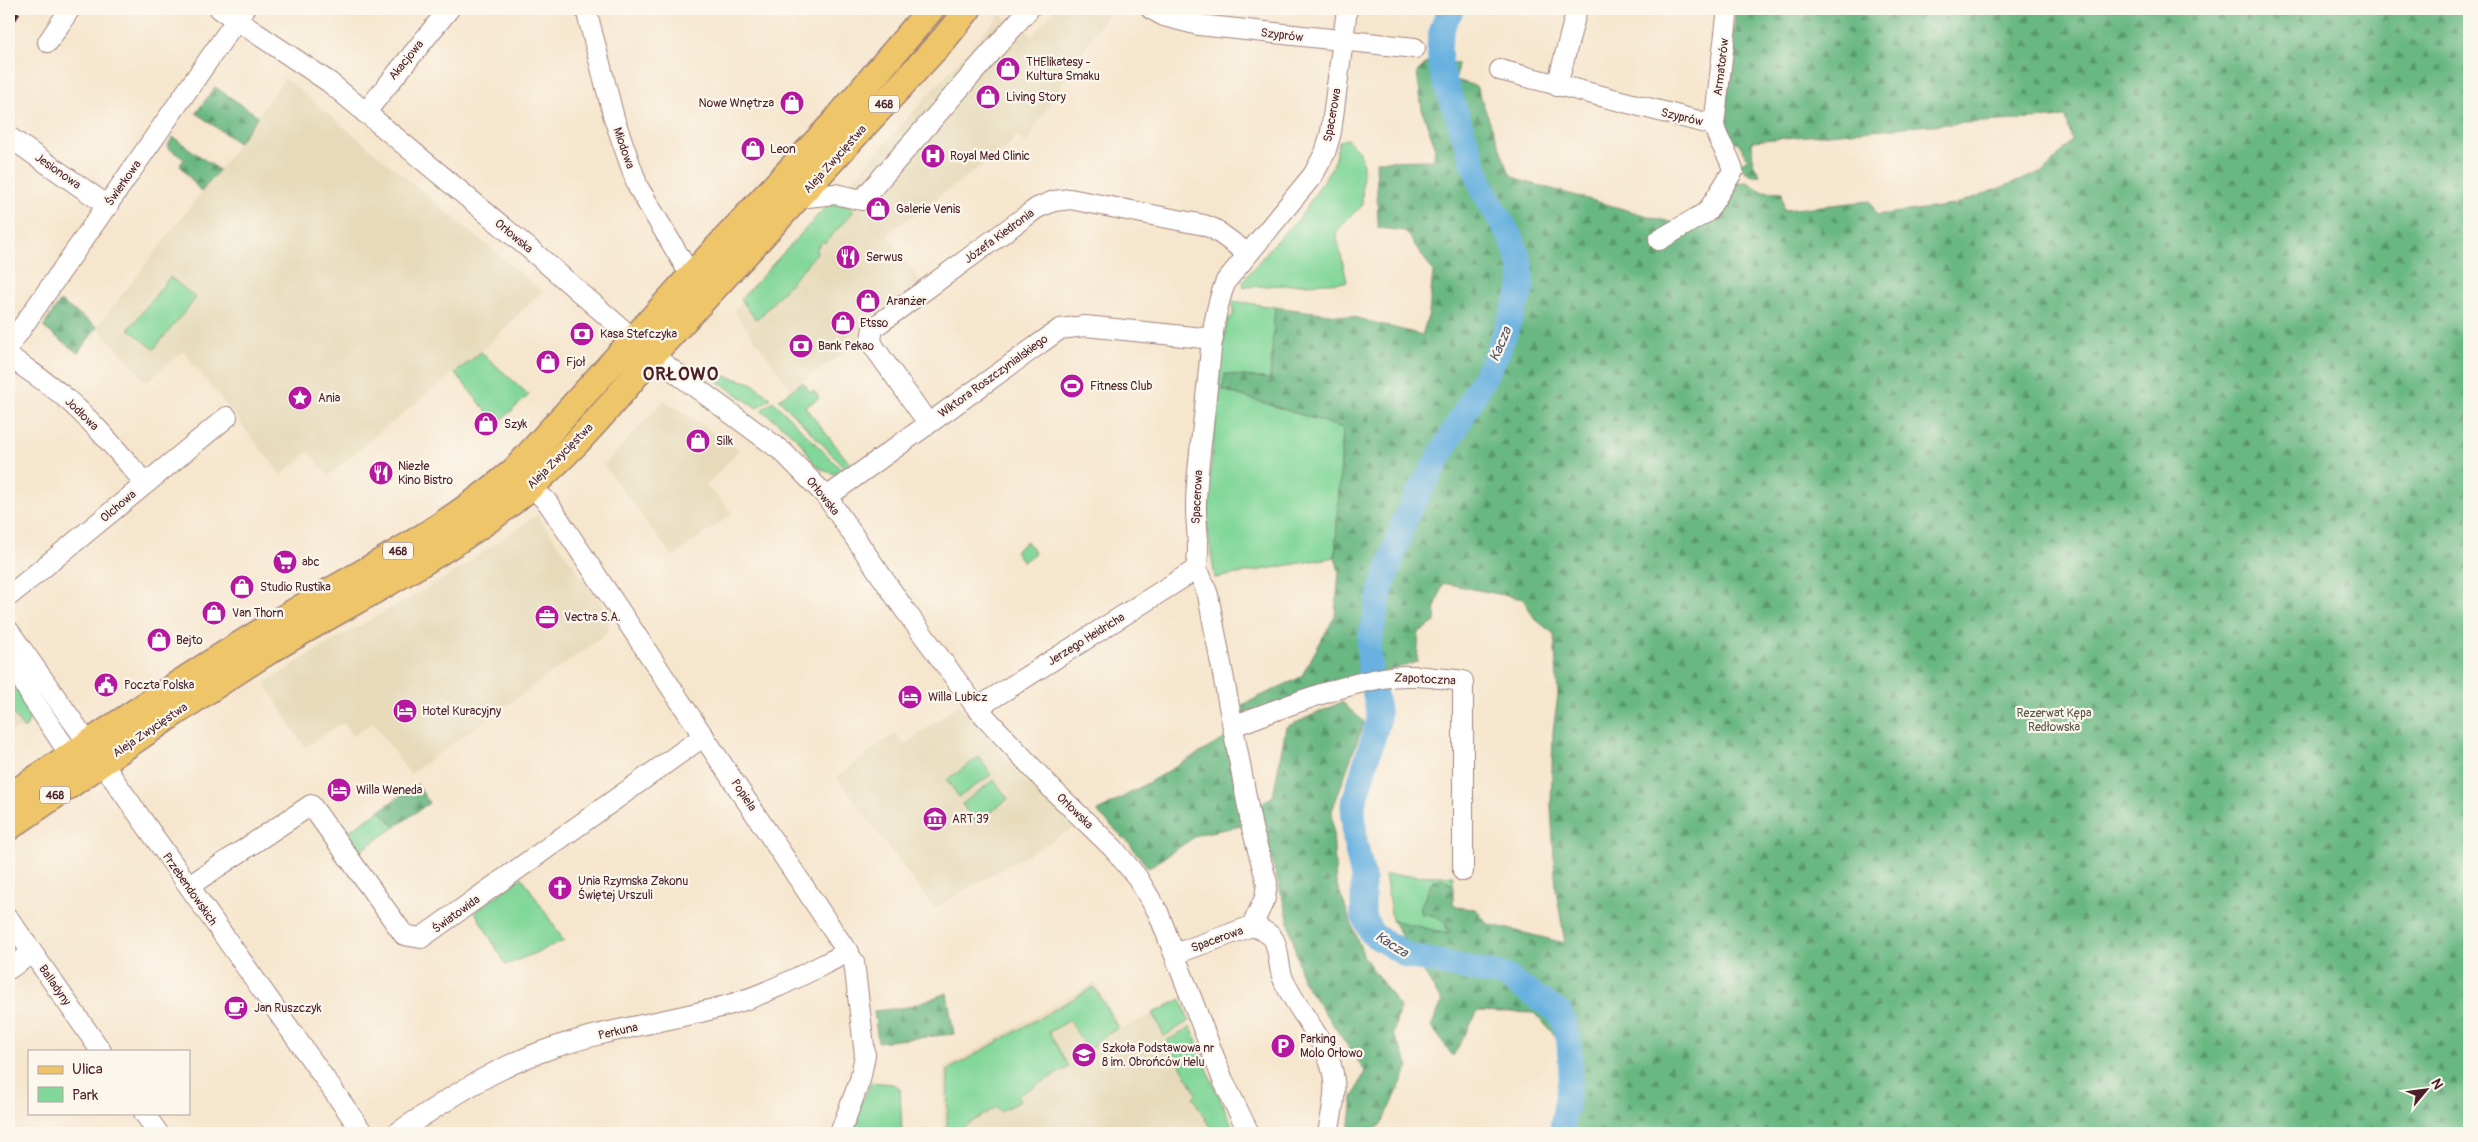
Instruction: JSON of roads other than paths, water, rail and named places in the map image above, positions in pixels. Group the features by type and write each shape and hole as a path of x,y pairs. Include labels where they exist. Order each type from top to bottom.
{"main road":[{"name":"Aleja Zwycięstwa","path":"9,797 260,657 462,537 532,486 625,388 643,347 691,276 833,124 931,9"},
{"name":"Aleja Zwycięstwa","path":"9,827 87,754 235,647 472,505 515,470 798,198 944,39 968,9"}],"street":[{"path":"48,42 70,9"},
{"name":"Orłowska","path":"220,9 241,14 303,63 643,347 783,452 827,497 904,609 977,708 1040,777 1113,848 1137,877 1158,912 1176,954 1223,1080 1249,1133"},
{"name":"Akacjowa","path":"365,113 449,9"},
{"name":"Miodowa","path":"586,9 614,118 638,187 691,276"},
{"path":"798,198 835,194 862,200 1029,9"},
{"name":"Szyprów","path":"1151,9 1164,16 1199,25 1343,42 1415,48"},
{"name":"Spacerowa","path":"1176,954 1252,926 1265,898 1267,883 1252,828 1208,595 1201,577 1195,570 1199,562 1196,536 1196,500 1212,339 1220,296 1226,281 1247,253 1313,175 1325,153 1331,132 1347,9"},
{"path":"1557,86 1577,9"},
{"name":"Armatorów","path":"1714,125 1728,9"},
{"name":"Świerkowa","path":"9,346 241,14"},
{"name":"Szyprów","path":"1500,70 1714,125 1716,133 1731,161 1733,171 1707,212 1659,240"},
{"name":"Jesionowa","path":"9,137 108,206"},
{"name":"Józefa Kiedronia","path":"928,423 874,347 871,340 873,328 1037,208 1047,203 1070,199 1204,225 1214,229 1247,253"},
{"name":"Wiktora Roszczynialskiego","path":"827,497 1048,336 1066,328 1085,326 1212,339"},
{"name":"Jodłowa","path":"9,356 62,395 81,412 145,483"},
{"name":"Olchowa","path":"9,596 227,417"},
{"name":"Popiela","path":"532,486 548,503 849,952 856,970 865,1054 860,1080 840,1133"},
{"name":"Jerzego Heidricha","path":"977,708 1195,570"},
{"name":"Przebendowskich","path":"13,637 87,754 189,886 363,1133"},
{"name":"Zapotoczna","path":"1234,726 1334,691 1384,678 1408,676 1464,681 1463,871"},
{"name":"Światowida","path":"189,886 311,806 404,935 421,938 704,736"},
{"name":"Balladyny","path":"9,920 100,1050"},
{"path":"1252,926 1265,931 1273,940 1283,980 1316,1032 1330,1061 1334,1080 1334,1093 1328,1133"},
{"name":"Perkuna","path":"397,1133 474,1083 513,1063 551,1048 733,1004 779,986 849,952"},
{"path":"9,969 32,953"},
{"path":"145,1114 158,1133"}],"waterway":[{"name":"Kacza","path":"1370,673 1369,645 1380,593 1406,516 1496,356 1522,288 1521,267 1512,240 1484,192 1443,76 1439,50 1441,33 1443,25 1452,9"},
{"name":"Kacza","path":"1373,684 1378,721 1353,805 1355,841 1363,877 1363,915 1372,934 1408,956 1505,976 1560,1013 1569,1042 1571,1076 1561,1133"}],"railway":[{"path":"9,30 20,9"}],"place":[{"name":"THElikatesy - Kultura Smaku","path":"1008,69"},
{"name":"Living Story","path":"988,97"},
{"name":"Nowe Wnętrza","path":"792,103"},
{"name":"Leon","path":"753,149"},
{"name":"Royal Med Clinic","path":"933,156"},
{"name":"Galerie Venis","path":"878,209"},
{"name":"Serwus","path":"848,257"},
{"name":"Aranżer","path":"868,301"},
{"name":"Etsso","path":"843,323"},
{"name":"Kasa Stefczyka","path":"582,334"},
{"name":"Bank Pekao","path":"801,346"},
{"name":"Fjoł","path":"548,362"},
{"name":"Fitness Club","path":"1072,386"},
{"name":"Ania","path":"300,398"},
{"name":"Szyk","path":"486,424"},
{"name":"Silk","path":"698,441"},
{"name":"Niezłe Kino Bistro","path":"381,473"},
{"name":"abc","path":"285,562"},
{"name":"Studio Rustika","path":"242,587"},
{"name":"Van Thorn","path":"214,613"},
{"name":"Vectra S.A.","path":"547,617"},
{"name":"Bejto","path":"159,640"},
{"name":"Poczta Polska","path":"106,685"},
{"name":"Willa Lubicz","path":"910,697"},
{"name":"Hotel Kuracyjny","path":"405,711"},
{"name":"Willa Weneda","path":"339,790"},
{"name":"ART 39","path":"935,819"},
{"name":"Unia Rzymska Zakonu Świętej Urszuli","path":"560,888"},
{"name":"Jan Ruszczyk","path":"236,1008"},
{"name":"Parking Molo Orłowo","path":"1283,1046"},
{"name":"Szkoła Podstawowa nr 8 im. Obrońców Helu","path":"1084,1055"}],"district":[{"name":"ORŁOWO","path":"681,374"}],"park label":[{"name":"Rezerwat Kępa Redłowska","path":"2054,720"}]}
